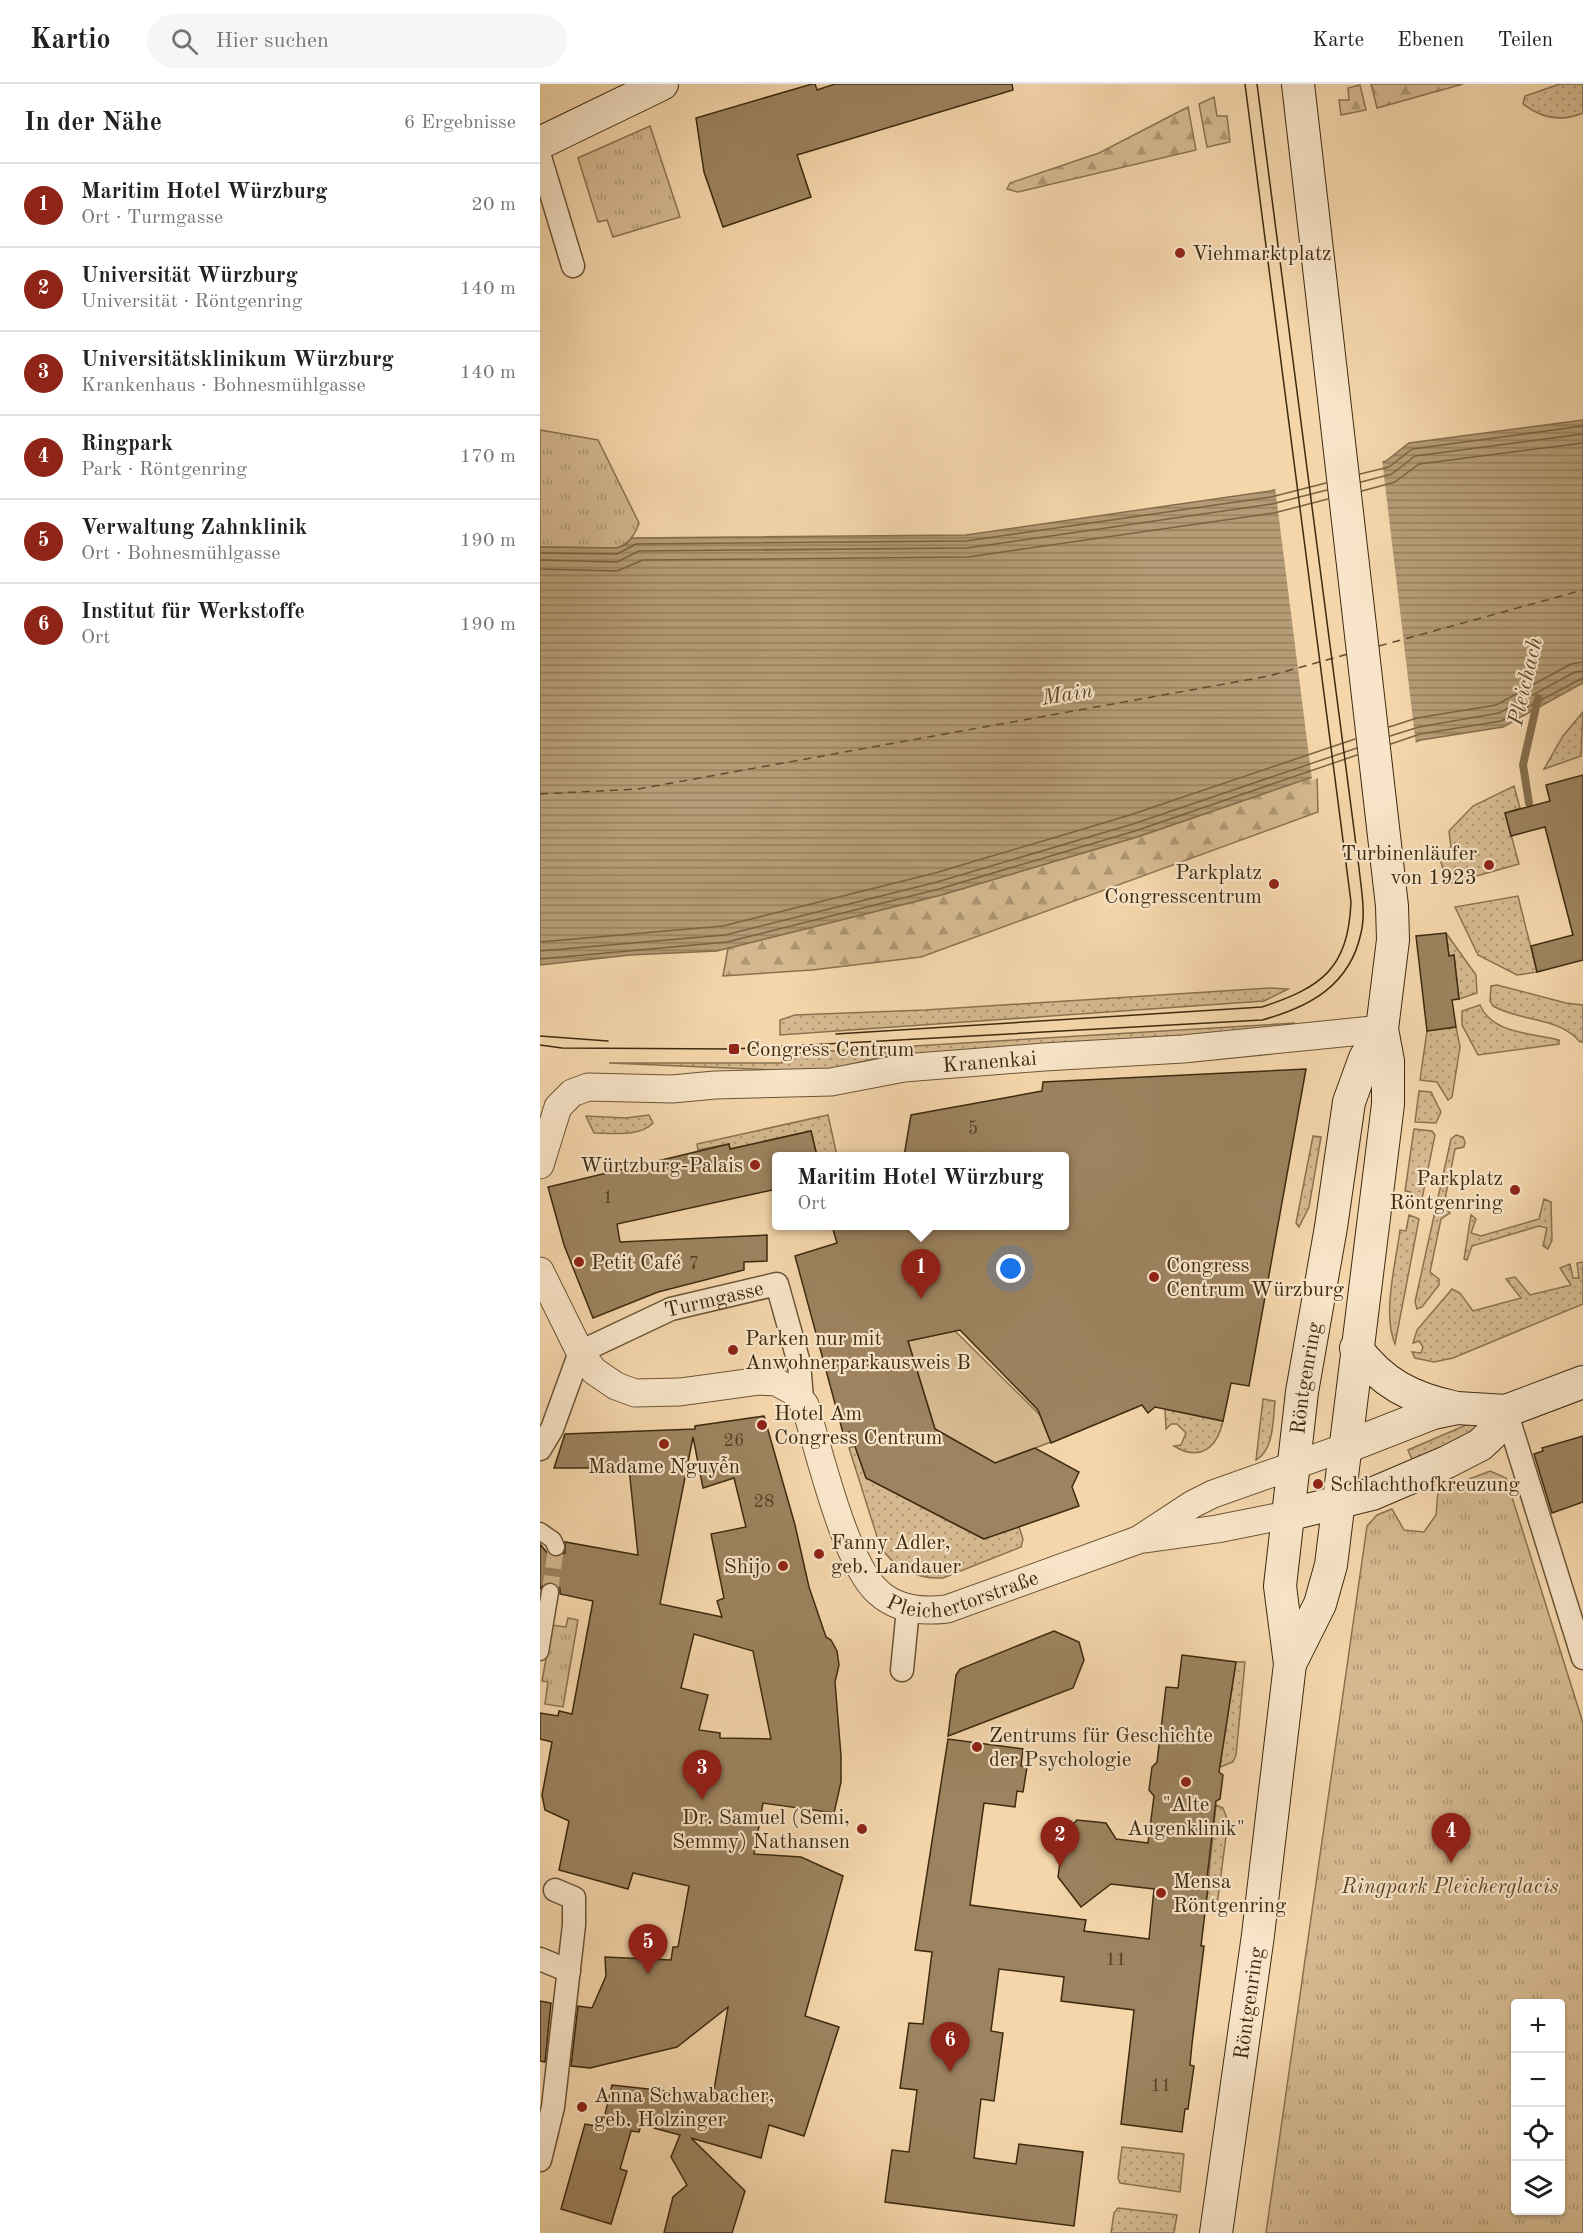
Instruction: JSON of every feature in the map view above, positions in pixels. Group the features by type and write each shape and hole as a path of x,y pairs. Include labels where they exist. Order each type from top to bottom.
{"main road":[{"path":"540,143 662,84"},
{"name":"Röntgenring","path":"1290,1664 1326,1588 1339,1503 1389,1090 1388,1061 1382,1029 1394,940 1392,906 1299,95"},
{"name":"Röntgenring","path":"1216,2233 1263,1900 1290,1664 1280,1586 1292,1467 1349,1102 1365,1058 1382,1029"},
{"path":"1356,1348 1372,1369 1392,1386 1430,1402 1457,1408 1506,1411 1583,1382"},
{"path":"1346,1447 1411,1420 1457,1408"},
{"path":"1287,1515 1339,1503 1403,1482 1480,1445 1497,1429 1506,1411"}],"street":[{"path":"540,158 573,266"},
{"name":"Kranenkai","path":"540,1165 558,1107 577,1090 599,1086 672,1089 715,1085 831,1082 904,1068 1194,1048 1382,1029"},
{"path":"540,1271 580,1352 605,1380 635,1393 680,1392 760,1381 785,1385 802,1399"},
{"name":"Turmgasse","path":"580,1352 671,1309 777,1284 799,1363 802,1399"},
{"path":"540,1449 552,1429 580,1352"},
{"name":"Pleichertorstraße","path":"802,1399 856,1565 879,1593 909,1609 921,1612 947,1609 1138,1540 1217,1529 1287,1515"},
{"path":"1506,1411 1583,1658"},
{"name":"Pleichertorstraße","path":"1138,1540 1193,1504 1213,1494 1346,1447"},
{"path":"540,1531 554,1540 556,1547"},
{"path":"540,1652 550,1592"},
{"path":"902,1670 909,1609"},
{"path":"540,2160 546,2107 570,1971 574,1898 547,1887"},
{"path":"540,1959 570,1971"}],"green space":[{"path":"1371,84 1463,84 1377,108"},
{"path":"1560,84 1583,84 1583,113 1560,118 1552,117 1537,113 1523,104 1525,96"},
{"path":"1360,85 1366,110 1341,115 1339,100 1349,100 1348,88"},
{"path":"1214,97 1217,116 1227,116 1230,142 1207,147 1199,104"},
{"path":"1188,107 1196,150 1018,192 1007,189 1010,183 1099,153"},
{"path":"650,126 680,217 613,237 607,220 598,222 578,158"},
{"path":"540,430 598,440 639,523 625,544 617,548 540,547"},
{"path":"1583,712 1581,756 1544,769 1563,736"},
{"path":"1317,775 1318,812 921,957 812,970 723,976 728,948 941,895 1137,837"},
{"path":"1514,786 1520,808 1505,813 1519,864 1448,884 1437,850 1451,848 1449,831 1473,806"},
{"path":"1518,896 1537,972 1517,975 1478,955 1455,907"},
{"path":"1446,933 1476,975 1477,993 1459,999 1454,956 1449,956"},
{"path":"1497,985 1566,1003 1583,1005 1583,1042 1562,1028 1493,1006 1490,1001 1491,986"},
{"path":"1270,988 1288,989 1264,1001 780,1035 780,1020 795,1015 925,1010"},
{"path":"1480,1005 1493,1021 1502,1026 1559,1040 1559,1044 1478,1055 1462,1025 1462,1011"},
{"path":"1295,1023 1251,1036 881,1057 822,1072 609,1063 782,1063 782,1054"},
{"path":"1456,1027 1460,1047 1452,1097 1448,1100 1437,1082 1420,1080 1427,1031"},
{"path":"1419,1091 1431,1092 1441,1112 1436,1123 1415,1122"},
{"path":"649,1115 653,1123 648,1127 618,1134 594,1133 586,1116 626,1118"},
{"path":"828,1115 836,1152 816,1152 811,1131 730,1149 729,1144 698,1150 697,1144"},
{"path":"1414,1129 1432,1131 1435,1135 1421,1204 1409,1203 1411,1192 1405,1191"},
{"path":"1456,1135 1463,1137 1465,1142 1464,1147 1455,1149 1444,1204 1450,1213 1441,1219 1430,1272 1439,1279 1439,1285 1422,1307 1417,1309 1415,1302 1451,1139"},
{"path":"1313,1136 1321,1137 1309,1207 1299,1227 1296,1223"},
{"path":"1544,1199 1551,1202 1552,1240 1548,1249 1543,1246 1547,1228 1539,1226 1472,1246 1467,1260 1464,1259 1471,1215 1476,1219 1471,1233 1481,1236 1539,1219"},
{"path":"1409,1215 1419,1219 1395,1344 1390,1318 1391,1288 1400,1230 1406,1231"},
{"path":"1583,1262 1583,1304 1453,1358 1434,1362 1415,1358 1412,1352 1421,1353 1423,1347 1419,1341 1413,1343 1417,1330 1452,1289 1460,1293 1473,1311 1521,1298 1506,1279 1515,1277 1530,1295 1571,1285 1560,1268 1570,1264 1573,1278 1579,1278 1577,1263"},
{"path":"955,1331 1040,1415 1051,1442 995,1463 935,1429 908,1341"},
{"path":"1263,1399 1275,1401 1273,1425 1266,1449 1256,1460"},
{"path":"1165,1409 1223,1421 1212,1445 1206,1450 1192,1453 1174,1446 1181,1445 1186,1433 1177,1424 1171,1424 1166,1429"},
{"path":"1489,1415 1495,1419 1414,1464 1408,1450"},
{"path":"855,1446 866,1478 983,1539 1019,1527 1023,1539 1021,1547 943,1578 923,1577 907,1571 892,1561 880,1546 849,1448"},
{"name":"Ringpark Pleicherglacis","path":"1490,1471 1506,1478 1583,1723 1583,2233 1266,2233 1367,1526 1377,1515 1392,1509 1404,1530 1424,1532 1436,1515 1438,1491"},
{"path":"568,1618 578,1620 563,1707 545,1704 548,1682 542,1681 552,1625 566,1627"},
{"path":"1236,1662 1245,1662 1236,1755 1233,1762 1220,1767"},
{"path":"1216,1805 1223,1808 1228,1821 1216,1913 1205,1912"},
{"path":"1122,2147 1184,2154 1180,2192 1120,2183 1118,2178"},
{"path":"1118,2208 1177,2215 1174,2233 1111,2233 1114,2213"}],"water":[{"name":"Main","path":"1583,420 1583,683 1503,727 1421,740 1137,837 941,895 717,951 630,955 540,965 540,547 616,548 625,545 632,538 966,535 1270,491 1386,461 1409,443"}],"pier":[{"path":"1382,459 1416,745 1312,780 1275,487"}],"building":[{"path":"815,84 817,90 835,84 1012,84 1013,90 797,155 811,197 723,227 704,172 696,118"},
{"path":"1583,775 1583,960 1537,972 1531,946 1573,935 1545,827 1511,836 1505,813 1550,801 1546,785"},
{"path":"1446,933 1449,956 1454,955 1459,999 1452,1000 1456,1027 1427,1031 1416,936"},
{"name":"Congress Centrum Würzburg","path":"1306,1069 1249,1386 1231,1383 1223,1421 1155,1407 1148,1413 1142,1405 1051,1443 1038,1410 960,1330 908,1341 935,1429 995,1463 1035,1448 1079,1472 1072,1487 1079,1506 984,1539 866,1478 850,1432 843,1433 795,1256 837,1243 833,1230 1069,1230 1069,1152 905,1152 911,1115 1042,1091 1043,1082"},
{"path":"811,1131 816,1152 772,1152 772,1190 617,1224 620,1242 767,1235 767,1261 744,1262 744,1270 658,1292 593,1318 564,1245 548,1187 729,1144 730,1149"},
{"path":"764,1416 795,1525 809,1587 826,1637 831,1640 837,1651 839,1665 835,1682 841,1782 834,1813 763,1803 754,1854 801,1857 843,1876 805,2016 839,2027 804,2136 769,2125 761,2158 691,2138 745,2191 732,2233 664,2233 673,2197 687,2185 671,2157 680,2135 654,2128 645,2112 639,2132 631,2131 620,2169 627,2171 611,2224 561,2209 585,2124 602,2127 612,2085 713,2096 728,2007 677,2047 590,2068 571,2066 578,2006 592,2008 606,1976 605,1957 671,1960 673,1947 678,1947 689,1886 633,1873 628,1889 559,1870 569,1821 545,1810 542,1795 552,1742 540,1739 540,1713 558,1716 559,1711 572,1714 593,1601 560,1594 560,1588 552,1582 546,1582 540,1589 540,1544 549,1555 555,1557 565,1553 565,1542 638,1555 629,1468 554,1468 565,1434 695,1429 695,1426","holes":["693,1437 703,1488 734,1478 746,1527 711,1534 724,1598 717,1601 722,1617 660,1604","694,1634 753,1651 771,1739 720,1738 720,1733 699,1730 708,1695 681,1688"]},
{"path":"1583,1436 1583,1502 1552,1513 1534,1454 1543,1451 1542,1448"},
{"path":"1054,1631 1079,1642 1084,1660 1073,1688 948,1736 956,1675 960,1669"},
{"path":"1182,1655 1236,1662 1219,1772 1223,1775 1220,1799 1216,1801 1207,1878 1209,1879 1201,1946 1204,1946 1190,2065 1194,2066 1182,2132 1121,2124 1134,2010 1061,2001 1064,1977 999,1969 991,2031 1003,2033 994,2101 981,2099 974,2158 1016,2164 1019,2144 1083,2152 1074,2226 885,2202 892,2150 909,2152 917,2090 900,2088 909,2023 923,2024 932,1952 915,1950 948,1739 1023,1749 1021,1766 1027,1767 1023,1792 1017,1791 1015,1807 984,1803 970,1905 1086,1920 1084,1931 1149,1939 1154,1889 1111,1884 1081,1907 1058,1877 1064,1833 1077,1820 1106,1823 1116,1839 1148,1843 1154,1796 1149,1790 1152,1767 1157,1762 1166,1687 1178,1688"},
{"path":"540,2001 551,2003 545,2062 540,2061"}],"waterway":[{"name":"Pleichach","path":"1529,803 1523,765 1538,698"}],"ferry route":[{"path":"1379,646 1583,590"},
{"path":"540,794 638,789 1269,676 1348,654"}],"tunnel":[{"path":"550,1592 556,1547"}],"tram line":[{"path":"836,1034 1262,1007 1301,992 1316,983 1328,972 1344,944 1349,925 1351,902 1245,84"},
{"path":"540,1045 562,1048 734,1049 1262,1020 1280,1015 1312,1000 1325,991 1348,967 1361,933 1362,892 1257,84"},
{"path":"540,1036 608,1041"}],"place":[{"name":"Viehmarktplatz","path":"1180,253"},
{"name":"Turbinenläufer von 1923","path":"1489,865"},
{"name":"Parkplatz Congresscentrum","path":"1274,884"},
{"name":"Congress Centrum","path":"734,1049"},
{"name":"Würtzburg-Palais","path":"755,1165"},
{"name":"Parkplatz Röntgenring","path":"1515,1190"},
{"name":"Petit Café","path":"579,1262"},
{"name":"Congress Centrum Würzburg","path":"1154,1277"},
{"name":"Maritim Hotel Würzburg","path":"921,1299"},
{"name":"Parken nur mit Anwohnerparkausweis B","path":"733,1350"},
{"name":"Hotel Am Congress Centrum","path":"762,1425"},
{"name":"Madame Nguyễn","path":"664,1444"},
{"name":"Schlachthofkreuzung","path":"1318,1484"},
{"name":"Fanny Adler, geb. Landauer","path":"819,1554"},
{"name":"Shijo","path":"783,1566"},
{"name":"Zentrums für Geschichte der Psychologie","path":"977,1747"},
{"name":"\"Alte Augenklinik\"","path":"1186,1782"},
{"name":"Universitätsklinikum Würzburg","path":"702,1800"},
{"name":"Dr. Samuel (Semi, Semmy) Nathansen","path":"862,1829"},
{"name":"Ringpark","path":"1451,1863"},
{"name":"Universität Würzburg","path":"1060,1867"},
{"name":"Mensa Röntgenring","path":"1161,1893"},
{"name":"Verwaltung Zahnklinik","path":"648,1974"},
{"name":"Institut für Werkstoffe","path":"950,2072"},
{"name":"Anna Schwabacher, geb. Holzinger","path":"582,2107"}]}
